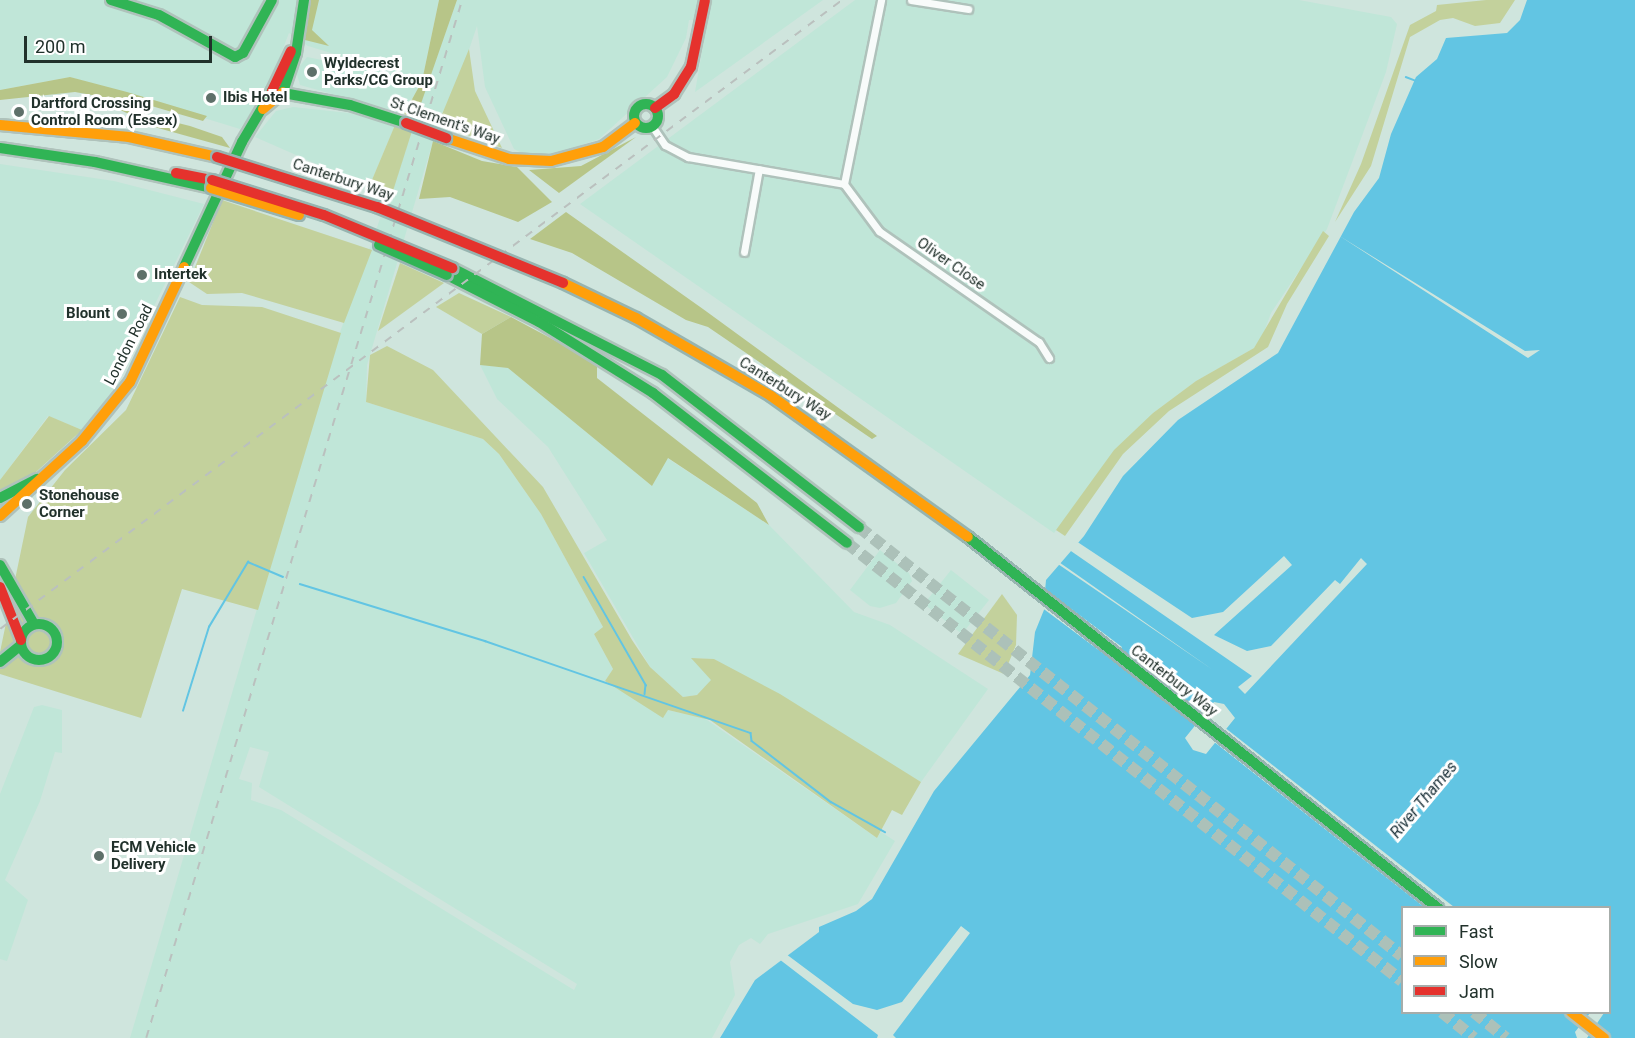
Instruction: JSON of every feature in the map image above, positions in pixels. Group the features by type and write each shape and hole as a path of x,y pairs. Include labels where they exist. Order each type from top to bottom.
{"main road":[{"path":"111,0 159,15 235,57 243,53 272,0"},
{"name":"London Road","path":"0,516 93,430 130,382 242,142 278,92 295,49 304,0"},
{"path":"636,123 652,126 658,116 655,108 674,94 691,67 705,0"},
{"name":"St Clement's Way","path":"278,92 406,123 509,159 550,161 603,147 636,123 634,113 640,105 655,108"},
{"name":"Canterbury Way","path":"0,124 129,138 217,157 377,207 534,268 636,318 771,396 932,509 1435,906"},
{"path":"0,147 212,184 352,234 479,286 662,375 859,527"},
{"path":"479,286 574,342 653,393 847,543"},
{"name":"London Road","path":"0,498 41,478"},
{"path":"0,566 34,624 53,630 57,647 44,659 27,656 4,660"},
{"path":"0,587 27,656"},
{"path":"4,660 21,643 34,624"},
{"path":"1574,1014 1604,1038"}],"street":[{"path":"652,126 665,145 681,154 844,184 881,0"},
{"path":"911,0 968,9"},
{"path":"744,252 759,169"},
{"name":"Oliver Close","path":"844,184 879,231 1039,342 1049,358"}],"shaded area":[{"path":"0,0 439,0 422,81 404,114 300,85 296,71 307,57 413,78 308,46 289,33 269,85 240,129 70,77 0,90"},
{"path":"457,0 698,0 695,20 689,20 686,38 667,77 599,139 556,154 526,155 514,149 485,87 477,26 452,100 441,114 367,365 366,402 483,439 499,454 541,514 603,627 594,634 613,669 605,681 664,717 667,710 704,718 877,838 881,832 895,841 858,904 768,934 760,944 751,938 739,945 730,962 735,995 712,1038 130,1038 332,355","holes":["250,747 269,752 259,787 577,984 574,990 281,810 251,800 252,783 239,779"]},
{"path":"711,0 823,0 695,92"},
{"path":"855,0 1299,0 1391,17 1397,24 1386,72 1327,229 1271,313 1263,335 1254,348 1196,381 1153,413 1054,533 580,204"},
{"path":"293,107 349,113 395,125 369,187 255,137 276,111"},
{"path":"0,164 114,181 204,204 110,396 82,430 48,416 0,480"},
{"path":"480,365 508,368 652,486 667,458 769,525 854,612 890,625 988,689 921,782 714,659 692,658 712,680 697,695 683,697 650,667 584,553 607,540 548,447 497,399"},
{"path":"880,550 909,573 912,581 896,603 880,608 870,606 850,590"},
{"path":"951,570 989,600 962,634 924,604"},
{"path":"42,705 62,710 62,753 55,752 40,801 5,880 28,900 7,961 0,959 0,794 34,707"}],"green space":[{"path":"310,0 319,0 312,30 329,46 305,40"},
{"path":"439,0 457,0 416,118 404,114 422,81"},
{"path":"1486,0 1515,0 1500,23 1475,26 1453,18 1440,20 1410,37 1371,166 1335,222 1361,164 1410,25 1436,11 1437,5"},
{"path":"469,49 475,91 502,148 438,124"},
{"path":"70,77 207,116 203,121 148,105 75,92 0,100 0,90"},
{"path":"114,107 190,126 222,137 230,148 158,128"},
{"path":"395,125 412,131 392,194 369,187"},
{"path":"636,137 559,193 529,170 581,166"},
{"path":"433,141 482,161 517,167 552,202 518,222 450,197 419,199"},
{"path":"222,200 372,250 344,323 242,293 207,294 189,282"},
{"path":"566,212 877,436 872,439 708,327 686,320 572,253 530,239"},
{"path":"1323,231 1329,236 1287,304 1268,347 1169,411 1123,454 1065,536 1056,530 1114,450 1153,413 1196,381 1254,348"},
{"path":"400,263 444,283 378,331 387,303"},
{"path":"459,293 511,317 482,334 436,307"},
{"path":"180,297 202,305 262,307 341,333 258,610 182,589 141,718 0,674 0,652 28,517 65,470 126,410"},
{"path":"511,317 597,363 597,378 757,503 769,525 668,458 652,486 508,368 480,365 482,334"},
{"path":"387,346 433,370 543,487 650,667 683,697 697,695 711,680 691,658 714,659 780,694 921,782 902,815 892,810 877,838 710,720 668,710 663,718 605,681 613,669 594,634 603,627 541,514 499,454 483,439 366,402 370,355"},
{"path":"49,416 82,430 36,472 0,490 0,480"},
{"path":"1002,594 1017,615 1016,645 1004,674 958,654"}],"water":[{"name":"River Thames","path":"1527,0 1635,0 1635,1038 1587,1038 1603,1014 1611,1014 1611,906 1401,906 1401,1014 1589,1014 1575,1032 1577,1038 720,1038 755,980 819,932 819,927 856,911 872,899 934,791 1030,675 1035,632 1050,595 1045,591 1046,580 1084,536 1123,476 1178,420 1278,353 1354,212 1379,178 1391,134 1416,77 1437,59 1446,38 1507,33 1520,20","holes":["1214,702 1224,704 1235,718 1206,754 1193,750 1185,738"]}],"pier":[{"path":"1338,235 1525,351 1540,350 1528,358"},
{"path":"1076,541 1192,618 1223,612 1284,556 1292,565 1214,635 1247,651 1271,646 1335,580 1340,584 1361,558 1367,564 1245,694 1238,687 1252,676 1068,549"},
{"path":"1056,560 1213,670 1055,562"},
{"path":"1042,587 1122,647 1112,660 1041,607 1047,596"},
{"path":"1224,727 1453,906 1423,906 1213,741"},
{"path":"961,926 970,933 893,1035 896,1038 877,1038 878,1035 779,959 786,954 853,1004 877,1010 902,1002"}],"waterway":[{"path":"1406,77 1414,80"},
{"path":"183,711 209,627 248,562 283,577"},
{"path":"584,577 646,685 645,694"},
{"path":"300,584 485,641 751,733 752,741 831,802 885,832"}],"tunnel":[{"path":"859,527 1401,955"},
{"path":"847,543 1401,980"},
{"path":"1444,1014 1474,1038"},
{"path":"1476,1014 1506,1038"}],"railway":[{"path":"146,1038 462,0"},
{"path":"0,629 842,0"}],"traffic: fast":[{"path":"111,0 159,15 235,57 243,53 272,0"},
{"path":"283,92 296,53 304,0"},
{"path":"184,267 242,142 272,91 350,105 406,123"},
{"path":"646,104 655,107 658,116 655,125 646,128 637,125 634,116 637,107 646,104"},
{"path":"0,148 95,162 211,188"},
{"path":"379,245 447,275"},
{"path":"452,268 662,375 859,527"},
{"path":"447,275 539,322 653,393 847,543"},
{"path":"0,498 37,479"},
{"path":"968,537 1435,906"},
{"path":"0,565 34,624"},
{"path":"39,624 52,629 57,642 52,655 39,660 26,655 21,642 26,629 39,624"},
{"path":"0,662 21,645"}],"traffic: slow":[{"path":"263,109 283,92"},
{"path":"446,138 509,159 551,161 603,147 635,123"},
{"path":"0,125 129,137 217,157"},
{"path":"211,188 299,215"},
{"path":"0,516 82,441 130,382 184,267"},
{"path":"563,283 636,318 771,396 968,537"},
{"path":"1574,1014 1604,1038"}],"traffic: jam":[{"path":"655,108 674,94 691,67 705,0"},
{"path":"272,91 291,51"},
{"path":"406,123 446,138"},
{"path":"217,157 377,207 563,283"},
{"path":"176,173 212,180"},
{"path":"212,180 324,215 452,268"},
{"path":"0,587 21,640"}],"place":[{"name":"Wyldecrest Parks/CG Group","path":"312,72"},
{"name":"Ibis Hotel","path":"211,98"},
{"name":"Dartford Crossing Control Room (Essex)","path":"19,112"},
{"name":"Intertek","path":"142,275"},
{"name":"Blount","path":"122,314"},
{"name":"Stonehouse Corner","path":"27,504"},
{"name":"ECM Vehicle Delivery","path":"99,856"}]}
